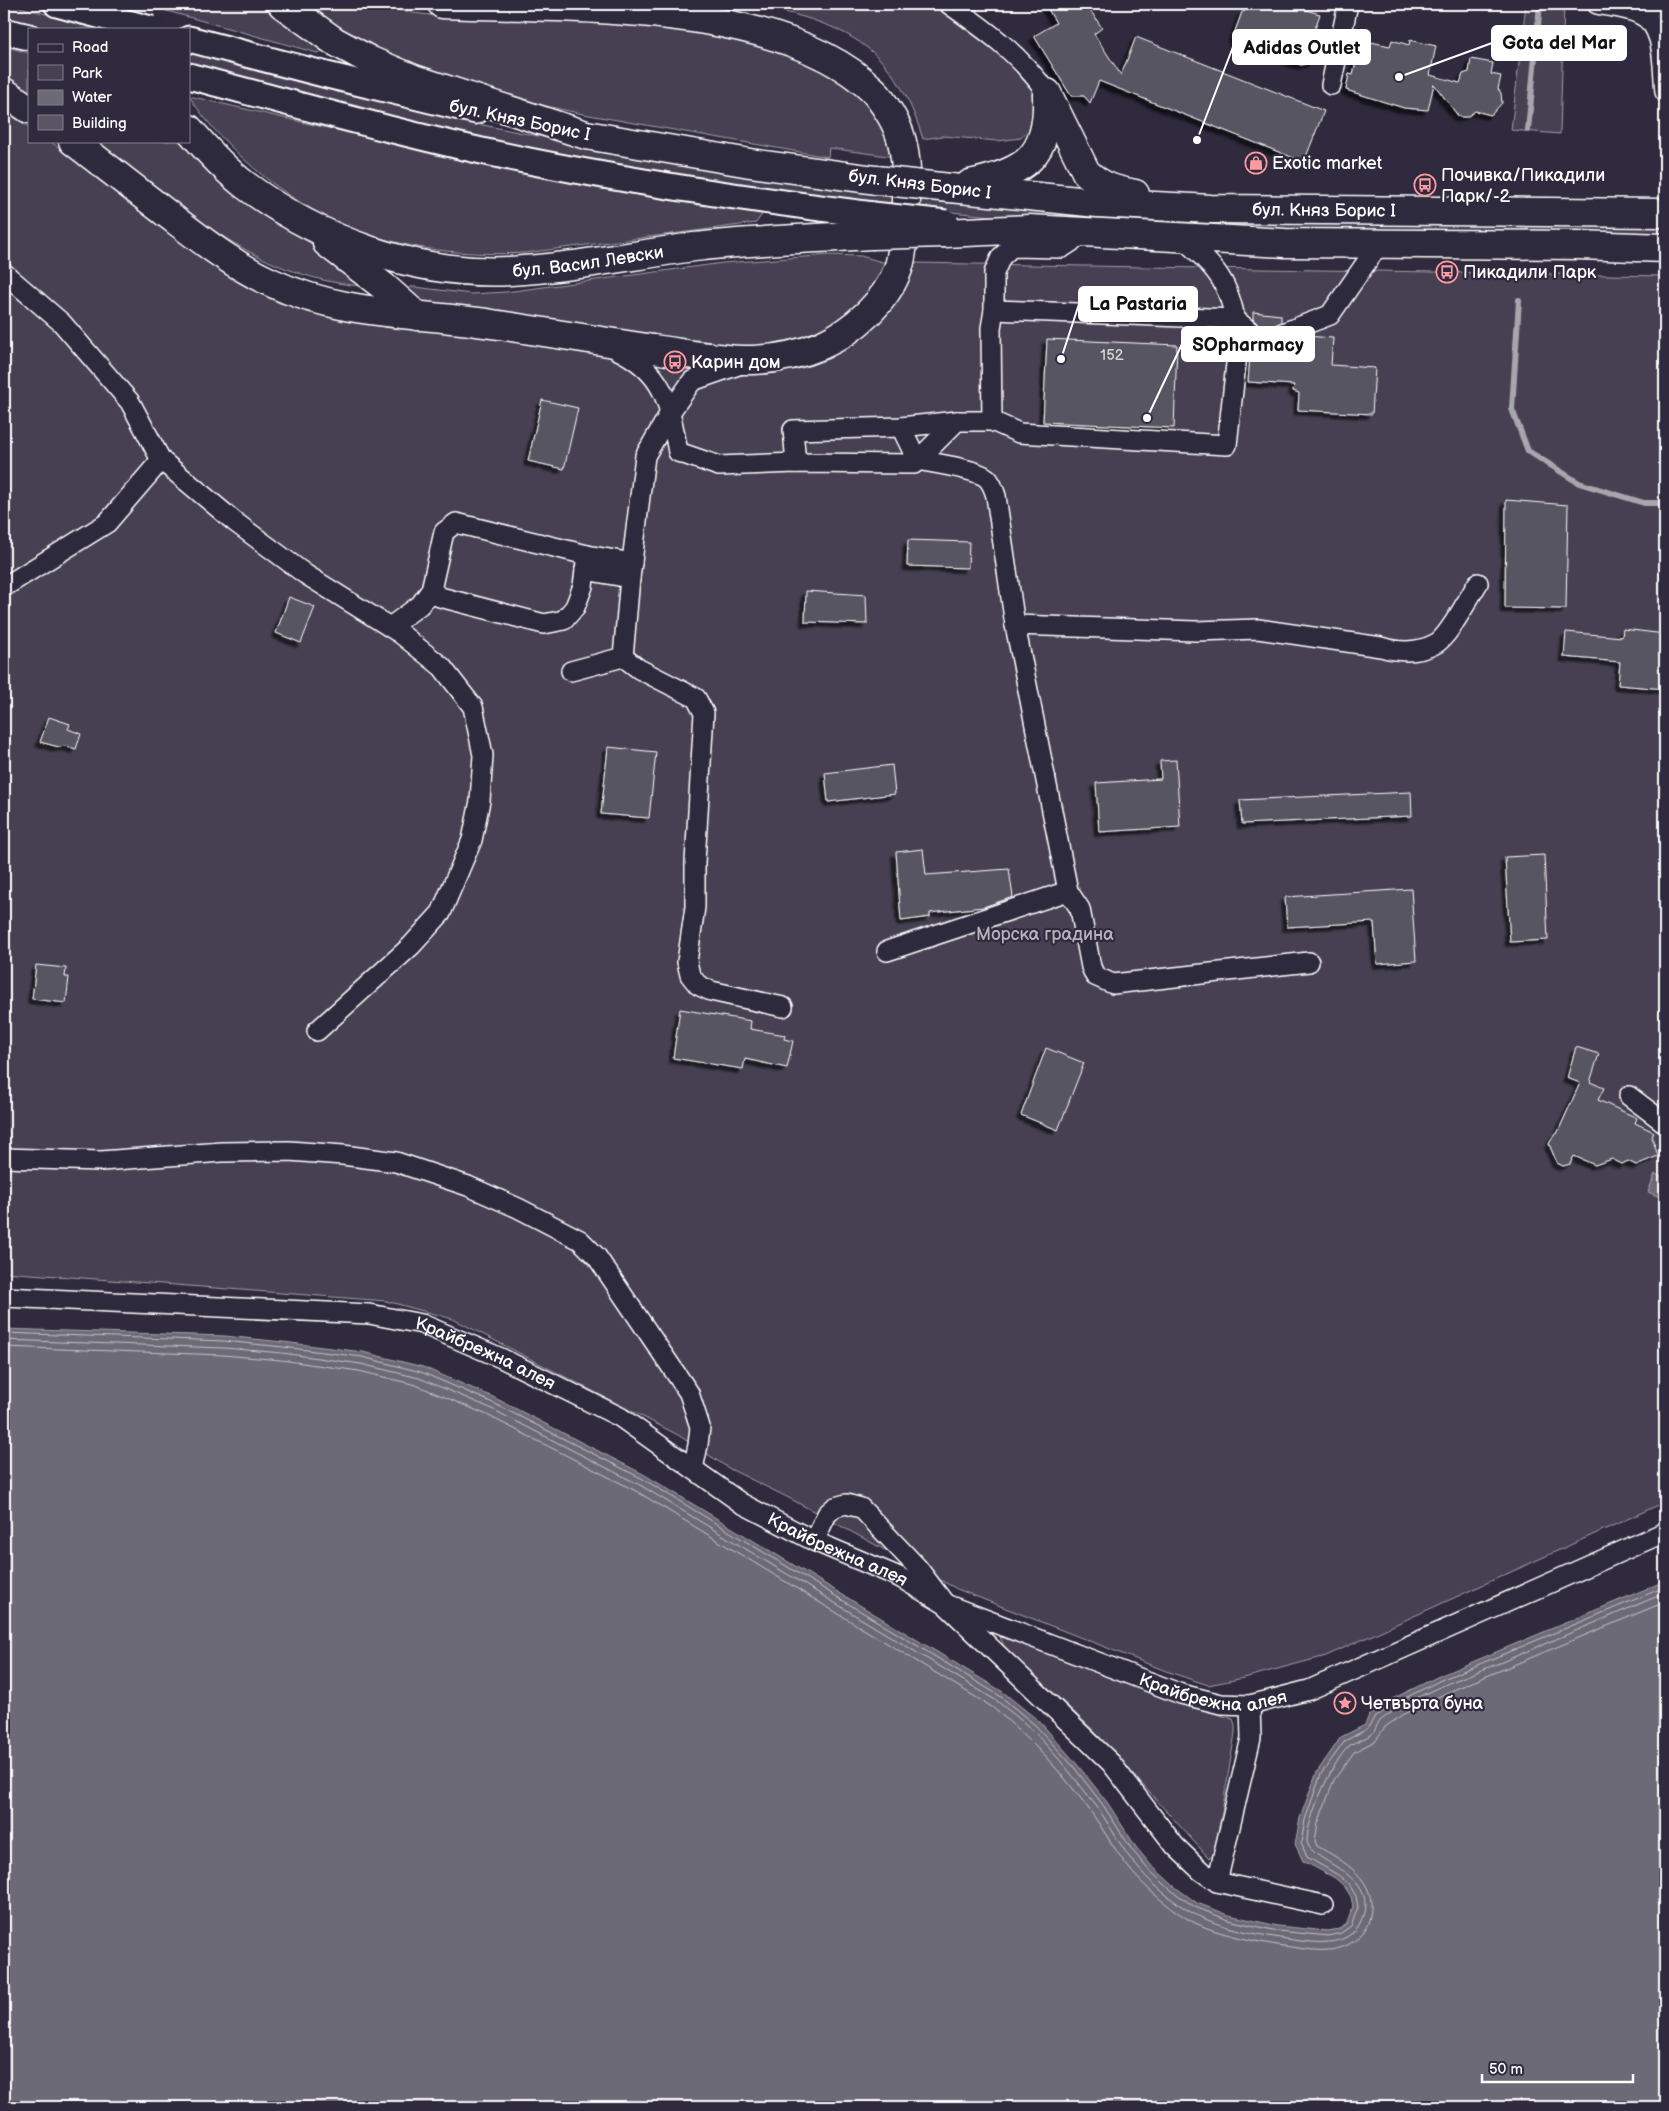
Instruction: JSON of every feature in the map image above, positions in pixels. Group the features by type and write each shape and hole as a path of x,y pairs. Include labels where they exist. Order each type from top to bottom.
{"highway":[{"path":"116,4 128,28"},
{"path":"282,4 334,42 371,61 414,79 586,135"},
{"path":"74,142 212,248 242,268 300,294 358,310 475,321 678,352 751,360 800,353 823,345 842,334 854,324 890,288 900,266 907,192 907,174 903,145 896,124 874,92 856,73 825,50 789,34 739,20 665,9 442,4"},
{"path":"4,92 28,108"},
{"path":"950,188 1003,176 1028,161 1037,150 1046,129 1048,116 1047,93"},
{"path":"1047,93 1080,161 1086,172 1094,180 1108,189 1211,209"},
{"name":"бул. Васил Левски","path":"190,130 214,157 244,184 290,214 330,234 370,250 407,262 440,268 510,271 872,225 1029,229"},
{"name":"бул. Княз Борис I","path":"586,135 750,163 876,180 1098,203 1211,209 1665,213"},
{"path":"290,214 384,286 417,316"},
{"name":"бул. Княз Борис I","path":"1029,229 1183,239 1285,243 1578,245 1665,248"}],"main road":[{"path":"57,4 147,28"},
{"path":"4,31 28,37"},
{"name":"бул. Княз Борис I","path":"190,39 327,75 586,135"},
{"name":"бул. Княз Борис I","path":"190,76 382,126 530,161 664,184 872,225"}],"street":[{"path":"949,4 1005,44 1035,76 1047,93"},
{"path":"1331,85 1348,4"},
{"path":"1597,4 1640,14 1650,21 1658,34 1665,92"},
{"path":"1640,14 1657,4"},
{"path":"992,421 991,328 994,310 994,273 1001,257 1012,247 1062,248 1085,233"},
{"path":"796,463 793,430 901,427 956,420 992,421 1019,433 1227,445 1239,337 1230,294 1219,274 1206,258 1183,239"},
{"path":"1280,334 1330,315 1379,244"},
{"path":"4,274 62,323 130,402 161,460 235,522 305,574 390,627 442,668 473,707 483,755 480,800 472,840 441,913 411,946 317,1031"},
{"path":"994,310 1235,319 1252,332"},
{"path":"594,339 635,358 654,376 670,411 678,452 719,466 796,463 914,464 956,420"},
{"path":"624,658 631,570 645,456 670,411 692,381 751,360"},
{"path":"901,427 917,460"},
{"path":"4,587 107,523 161,460"},
{"path":"917,460 975,472 985,477 992,484 996,496 1015,625 1068,891 1080,909 1090,967 1095,976 1113,984 1309,962"},
{"path":"390,627 420,605 430,590 444,532 456,522 586,562 631,570"},
{"path":"430,590 440,597 544,624 564,620 575,606 582,586 586,562"},
{"path":"1015,625 1196,631 1258,629 1382,647 1398,652 1436,644 1447,633 1478,583"},
{"path":"571,671 624,658 696,698 704,712 695,862 695,908 687,962 690,975 698,985 711,991 782,1007"},
{"path":"887,952 1068,891"},
{"path":"1629,1096 1665,1123"},
{"path":"4,1158 101,1161 222,1152 289,1151 343,1155 396,1162 468,1186 518,1208 580,1240 596,1257 689,1393 700,1427 693,1468"},
{"name":"Крайбрежна алея","path":"4,1297 369,1314 422,1324 501,1358 620,1417 741,1502 814,1541 899,1577 945,1604 1181,1694 1221,1704 1250,1705 1309,1690 1665,1532"},
{"path":"814,1541 831,1510 841,1504 854,1505 861,1508 885,1531 917,1567 945,1604 1110,1763 1175,1846 1202,1871 1216,1882 1324,1905"},
{"path":"1216,1882 1251,1738 1250,1705"}],"green space":[{"path":"4,4 8,4 100,28 40,28 4,19"},
{"path":"142,4 262,4 319,47 322,52 317,53"},
{"path":"300,4 373,4 413,13 447,17 714,21 863,85 895,157 829,148 828,157 583,114 500,96 373,49"},
{"path":"749,4 931,4 1014,65 1032,82 1037,107 1036,121 1021,138 997,141 943,136 923,139 911,106 896,80 879,59 860,42 837,29 811,19"},
{"path":"1526,4 1564,4 1560,134 1511,130"},
{"path":"4,46 28,53 28,93 4,77"},
{"path":"190,51 468,122 573,143 891,195 1665,221 1665,237 1244,229 1075,222 957,213 667,174 500,142 190,65"},
{"path":"190,96 500,168 763,213 756,223 525,253 486,254 411,246 376,237 342,224 309,207 277,186 246,161 202,114"},
{"name":"Морска градина","path":"4,111 28,126 28,142 51,142 221,271 248,288 279,303 353,321 467,330 756,370 908,278 915,263 1665,276 1665,1502 1326,1656 1244,1678 1208,1685 1166,1671 957,1589 789,1498 730,1469 678,1435 453,1319 386,1301 4,1272"},
{"path":"97,142 189,142 226,184 257,210 368,279 366,284 360,286 321,279 285,268 251,252 218,233 157,189"},
{"path":"830,255 861,256 882,262 891,262 882,279 841,324 792,343 726,349 411,301 405,292 411,287 415,287 471,294 506,292 723,263"},
{"path":"1000,1637 1009,1638 1155,1694 1233,1719 1235,1733 1216,1848 1213,1856 1209,1858 1207,1856 1092,1729 1004,1646"}],"water":[{"path":"1655,1174 1665,1178 1665,1199 1648,1192"},
{"path":"4,1329 225,1336 363,1352 423,1367 493,1397 645,1475 1003,1692 1040,1722 1107,1802 1136,1847 1150,1864 1175,1887 1197,1903 1229,1915 1278,1926 1328,1931 1339,1929 1347,1923 1353,1906 1351,1897 1345,1887 1335,1878 1303,1861 1295,1844 1300,1818 1317,1772 1341,1737 1365,1725 1369,1715 1392,1699 1439,1676 1665,1581 1665,2107 4,2107"}],"building":[{"path":"1045,4 1086,4 1102,28 1094,34 1121,75 1136,37 1324,111 1304,162 1099,81 1090,103 1084,96 1071,96 1034,36 1056,23"},
{"path":"1262,4 1285,4 1320,14 1315,29 1322,31 1312,62 1301,65 1232,39 1242,12"},
{"path":"1361,40 1390,46 1392,40 1409,45 1410,40 1436,46 1430,75 1460,83 1463,74 1469,72 1471,59 1493,63 1491,74 1501,76 1498,89 1501,93 1502,103 1491,115 1475,111 1467,117 1459,117 1434,84 1428,110 1404,108 1346,90 1349,74 1353,75"},
{"path":"1253,312 1281,315 1281,322 1272,327 1269,332 1273,343 1284,345 1306,336 1333,338 1331,365 1375,368 1372,414 1298,410 1299,393 1293,391 1294,385 1248,382 1251,343 1259,339 1262,333 1261,328 1253,319"},
{"path":"1047,339 1177,345 1174,428 1043,422"},
{"path":"542,400 578,408 564,469 528,461"},
{"path":"1506,500 1568,505 1566,609 1505,608"},
{"path":"908,540 969,542 968,568 907,566"},
{"path":"806,591 866,595 867,624 805,622"},
{"path":"289,597 315,607 301,643 276,633"},
{"path":"1623,629 1665,634 1665,689 1618,685 1620,662 1564,657 1566,632 1622,637"},
{"path":"49,717 70,724 68,729 81,734 76,749 40,742"},
{"path":"608,747 656,752 649,818 601,814"},
{"path":"1176,760 1180,827 1099,832 1096,783 1161,779 1160,761"},
{"path":"892,765 895,794 828,802 825,773"},
{"path":"1411,792 1412,816 1242,824 1240,800"},
{"path":"923,849 926,875 1009,869 1013,897 983,907 930,913 930,917 901,921 896,852"},
{"path":"1544,855 1548,940 1510,942 1505,857"},
{"path":"1411,889 1416,961 1377,964 1374,922 1287,927 1285,897"},
{"path":"36,965 66,968 65,977 69,977 66,1003 32,999"},
{"path":"680,1009 751,1021 750,1029 785,1035 784,1039 793,1041 787,1068 745,1059 743,1069 673,1058"},
{"path":"1576,1047 1599,1054 1590,1082 1604,1088 1598,1100 1637,1118 1635,1123 1654,1132 1652,1137 1658,1156 1636,1165 1628,1161 1622,1164 1612,1159 1595,1165 1574,1156 1570,1164 1563,1166 1557,1163 1549,1144 1555,1133 1557,1134 1580,1083 1567,1078"},
{"path":"1046,1048 1084,1063 1058,1130 1021,1115"}],"waterway":[{"path":"1528,130 1540,4"},
{"path":"1519,300 1512,409 1528,451 1579,483 1644,503 1665,503"}],"tunnel":[{"path":"1251,332 1280,334"}],"place":[{"name":"Gota del Mar","path":"1399,77"},
{"name":"Adidas Outlet","path":"1197,140"},
{"name":"Exotic market","path":"1256,163"},
{"name":"Почивка/Пикадили Парк/-2","path":"1425,185"},
{"name":"Пикадили Парк","path":"1447,272"},
{"name":"La Pastaria","path":"1061,359"},
{"name":"Карин дом","path":"675,362"},
{"name":"SOpharmacy","path":"1147,418"},
{"name":"Четвърта буна","path":"1345,1703"}]}
